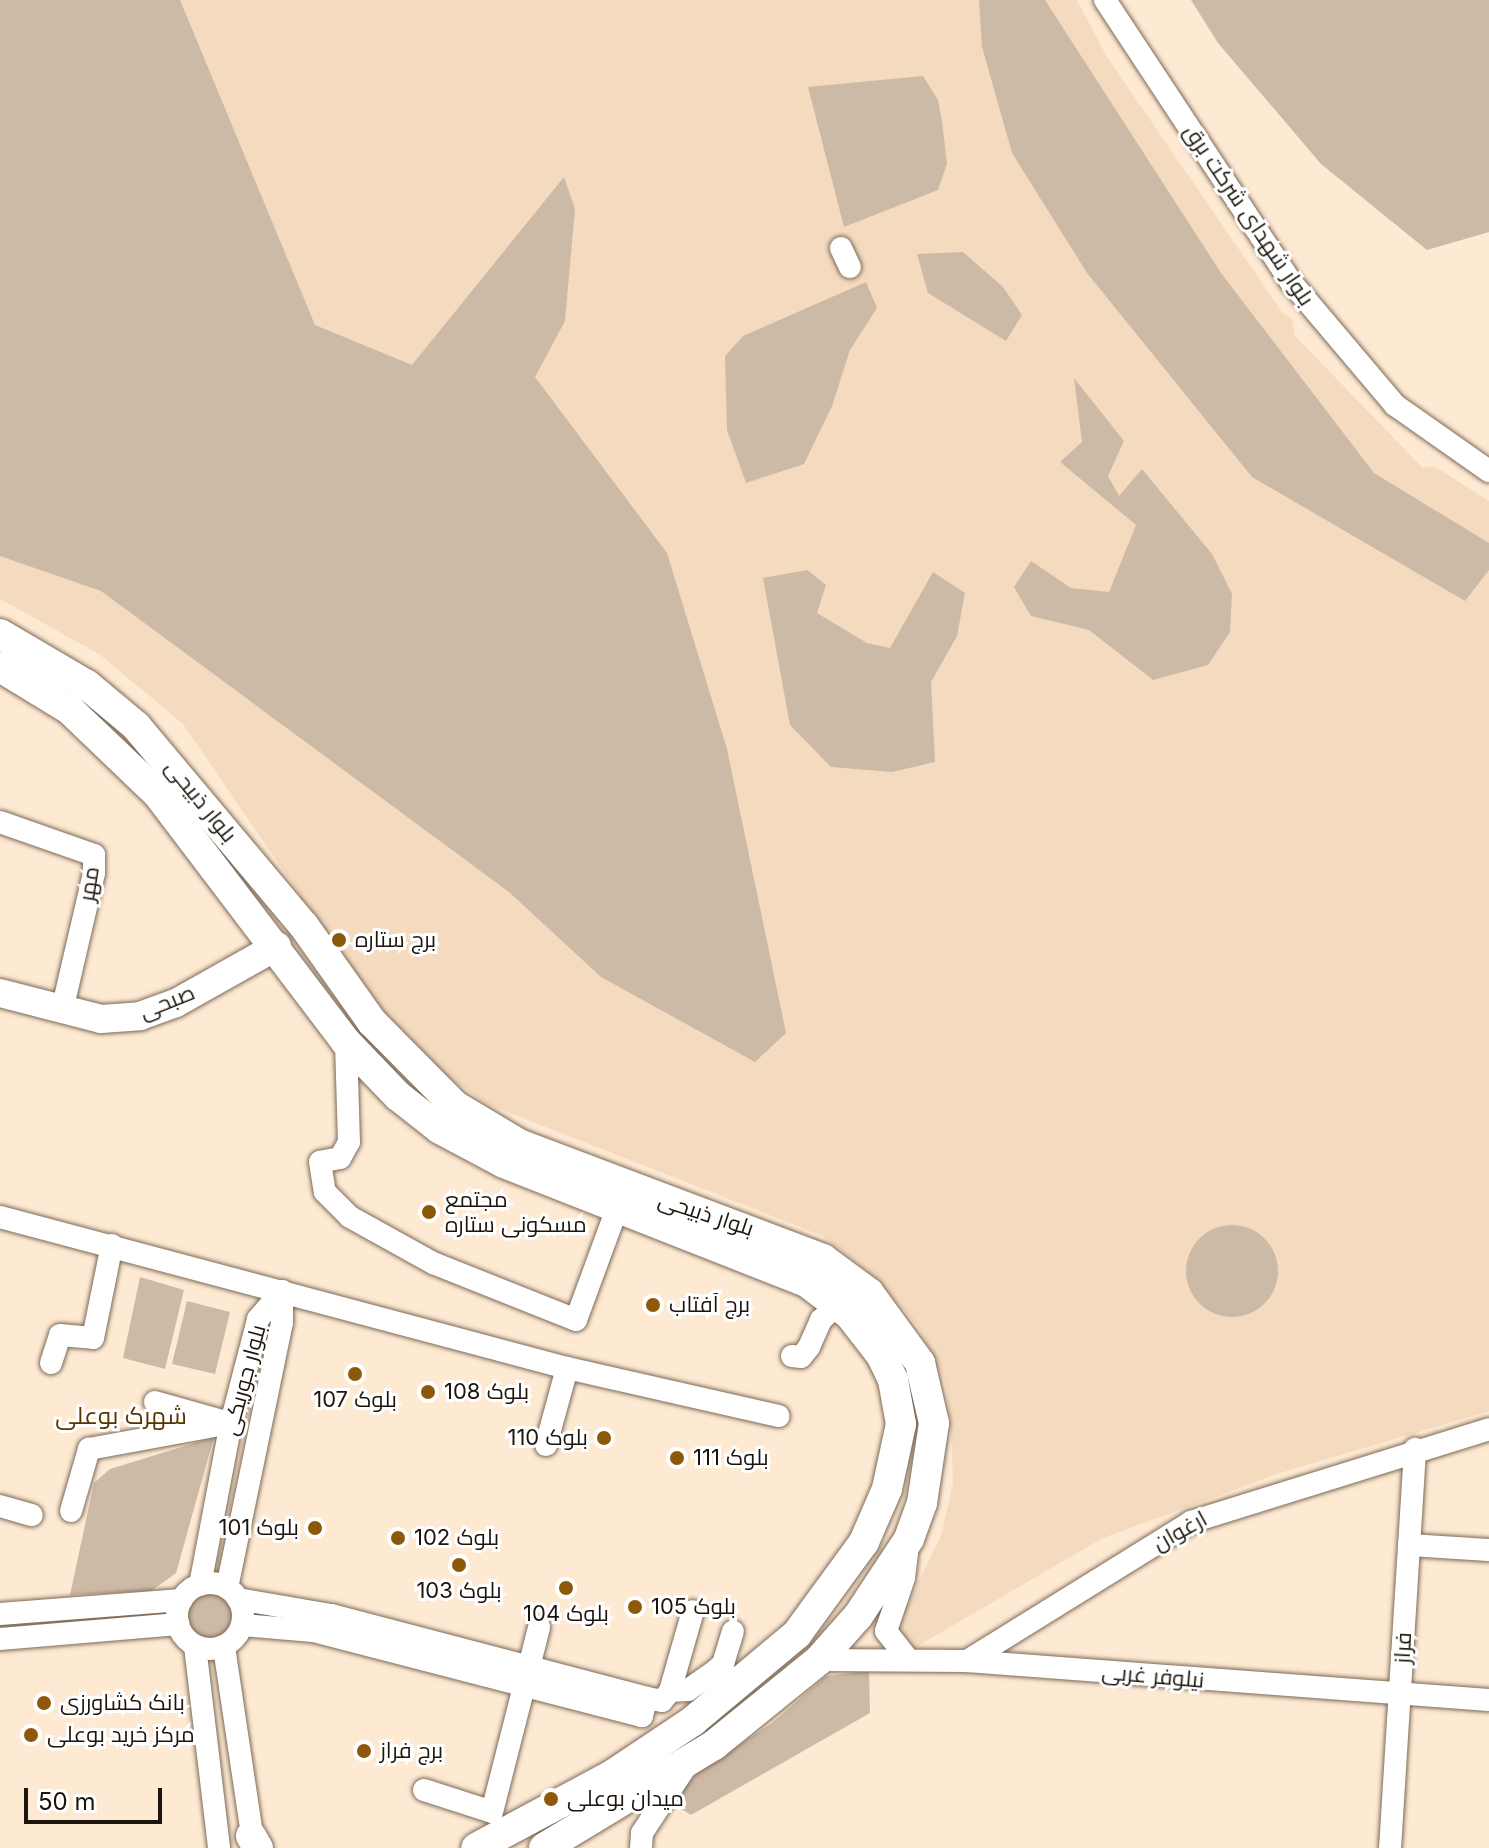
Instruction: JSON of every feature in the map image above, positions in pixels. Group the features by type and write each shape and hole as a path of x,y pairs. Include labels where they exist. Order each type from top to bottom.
{"main road":[{"name":"بلوار ذبیحی","path":"0,634 87,685 136,726 304,926 372,1022 454,1105 519,1144 772,1236 823,1259 869,1293 904,1335 929,1389 933,1451 909,1539 858,1616 819,1660 687,1764 544,1848"},
{"name":"بلوار ذبیحی","path":"0,667 69,709 115,749 157,793 277,946 346,1042 398,1096 440,1129 504,1163 616,1211 808,1283 837,1305 881,1355 900,1401 901,1424 887,1489 864,1542 829,1596 797,1634 693,1721 612,1775 476,1848"},
{"path":"277,946 304,926"}],"street":[{"name":"بلوار شهدای شرکت برق","path":"1105,0 1291,282 1395,405 1489,471"},
{"name":"مهر","path":"0,822 94,855 94,873 62,1011"},
{"name":"صبحی","path":"0,993 101,1019 140,1016 176,1003 277,946"},
{"path":"346,1042 349,1142 340,1158 320,1162 325,1192 350,1217 433,1263 576,1320 616,1211"},
{"path":"0,1217 567,1368 779,1416"},
{"path":"51,1363 60,1335 93,1338 112,1245"},
{"name":"بلوار جوریکی","path":"200,1585 231,1423 258,1319 282,1291"},
{"name":"بلوار جوریکی","path":"232,1593 282,1323 282,1291"},
{"path":"792,1356 801,1357 821,1320 837,1305"},
{"path":"546,1445 567,1368"},
{"path":"155,1402 231,1423"},
{"path":"71,1511 89,1449 231,1423"},
{"name":"ارغوان","path":"967,1661 1191,1522 1415,1449 1489,1429"},
{"name":"فراز","path":"1390,1848 1415,1449"},
{"path":"0,1506 32,1515"},
{"path":"907,1658 886,1631 904,1578 909,1539"},
{"path":"1409,1545 1489,1550"},
{"path":"0,1614 181,1600 200,1585 331,1615 527,1675 642,1716 647,1698 662,1701 670,1691 693,1611"},
{"path":"232,1593 242,1625"},
{"path":"181,1600 178,1624 195,1646 219,1848"},
{"path":"0,1639 178,1624"},
{"path":"242,1625 224,1647 254,1844"},
{"path":"242,1625 313,1631 527,1675"},
{"path":"424,1790 492,1812 539,1627"},
{"path":"670,1691 688,1690 723,1664 733,1631"},
{"path":"195,1646 224,1647"},
{"name":"نیلوفر غربی","path":"819,1660 907,1658 967,1661 1489,1700"},
{"path":"641,1848 642,1833 687,1764"}],"shaded area":[{"path":"0,0 1077,0 1107,57 1282,312 1292,319 1295,336 1423,468 1434,466 1489,501 1489,1411 1280,1473 1103,1538 909,1651 895,1630 941,1536 953,1483 951,1426 945,1381 919,1328 878,1279 823,1236 487,1104 441,1072 371,999 183,724 99,654 0,599"},
{"path":"0,0 180,0 315,325 412,365 564,177 575,209 565,321 535,377 667,553 727,749 786,1033 755,1062 601,977 509,892 101,591 0,556"},
{"path":"979,0 1045,0 1221,273 1374,473 1489,543 1489,570 1465,601 1252,477 1087,273 1012,153 982,47"},
{"path":"1191,0 1489,0 1489,232 1427,250 1321,164 1218,43"},
{"path":"923,76 938,100 942,121 947,164 938,190 844,227 808,87"},
{"path":"963,252 1003,287 1022,315 1006,341 928,293 917,254"},
{"path":"866,282 877,308 850,350 832,406 804,464 746,483 727,430 725,356 743,336"},
{"path":"1074,378 1124,441 1108,476 1119,496 1142,469 1212,554 1232,594 1230,632 1208,665 1153,680 1089,630 1031,616 1014,587 1031,561 1071,588 1109,592 1136,525 1060,462 1082,442"},
{"path":"807,570 826,585 817,613 867,643 890,648 933,572 965,593 957,636 931,682 935,762 892,772 831,767 790,725 763,578"},
{"path":"1232,1225 1249,1229 1264,1239 1274,1254 1278,1271 1274,1288 1264,1303 1249,1313 1232,1317 1215,1313 1200,1303 1190,1288 1186,1271 1190,1254 1200,1239 1215,1229"},
{"path":"140,1277 184,1290 165,1369 123,1358"},
{"path":"187,1301 230,1312 215,1374 172,1364"},
{"path":"214,1437 176,1573 151,1591 70,1595 94,1483 110,1469"},
{"path":"211,1590 229,1598 237,1616 229,1634 211,1642 193,1634 185,1616 193,1598"},
{"path":"869,1671 870,1713 691,1815 672,1803 696,1774 772,1723 826,1676"}],"place":[{"name":"برج ستاره","path":"339,940"},
{"name":"مجتمع مسکونی ستاره","path":"429,1212"},
{"name":"برج آفتاب","path":"653,1305"},
{"name":"بلوک 107","path":"355,1374"},
{"name":"بلوک 108","path":"428,1392"},
{"name":"بلوک 110","path":"604,1438"},
{"name":"بلوک 111","path":"677,1458"},
{"name":"بلوک 101","path":"315,1528"},
{"name":"بلوک 102","path":"398,1538"},
{"name":"بلوک 103","path":"459,1565"},
{"name":"بلوک 104","path":"566,1588"},
{"name":"بلوک 105","path":"635,1607"},
{"name":"بانک کشاورزی","path":"44,1703"},
{"name":"مرکز خرید بوعلی","path":"31,1735"},
{"name":"برج فراز","path":"364,1751"},
{"name":"میدان بوعلی","path":"551,1799"}],"district":[{"name":"شهرک بوعلی","path":"121,1416"}]}
